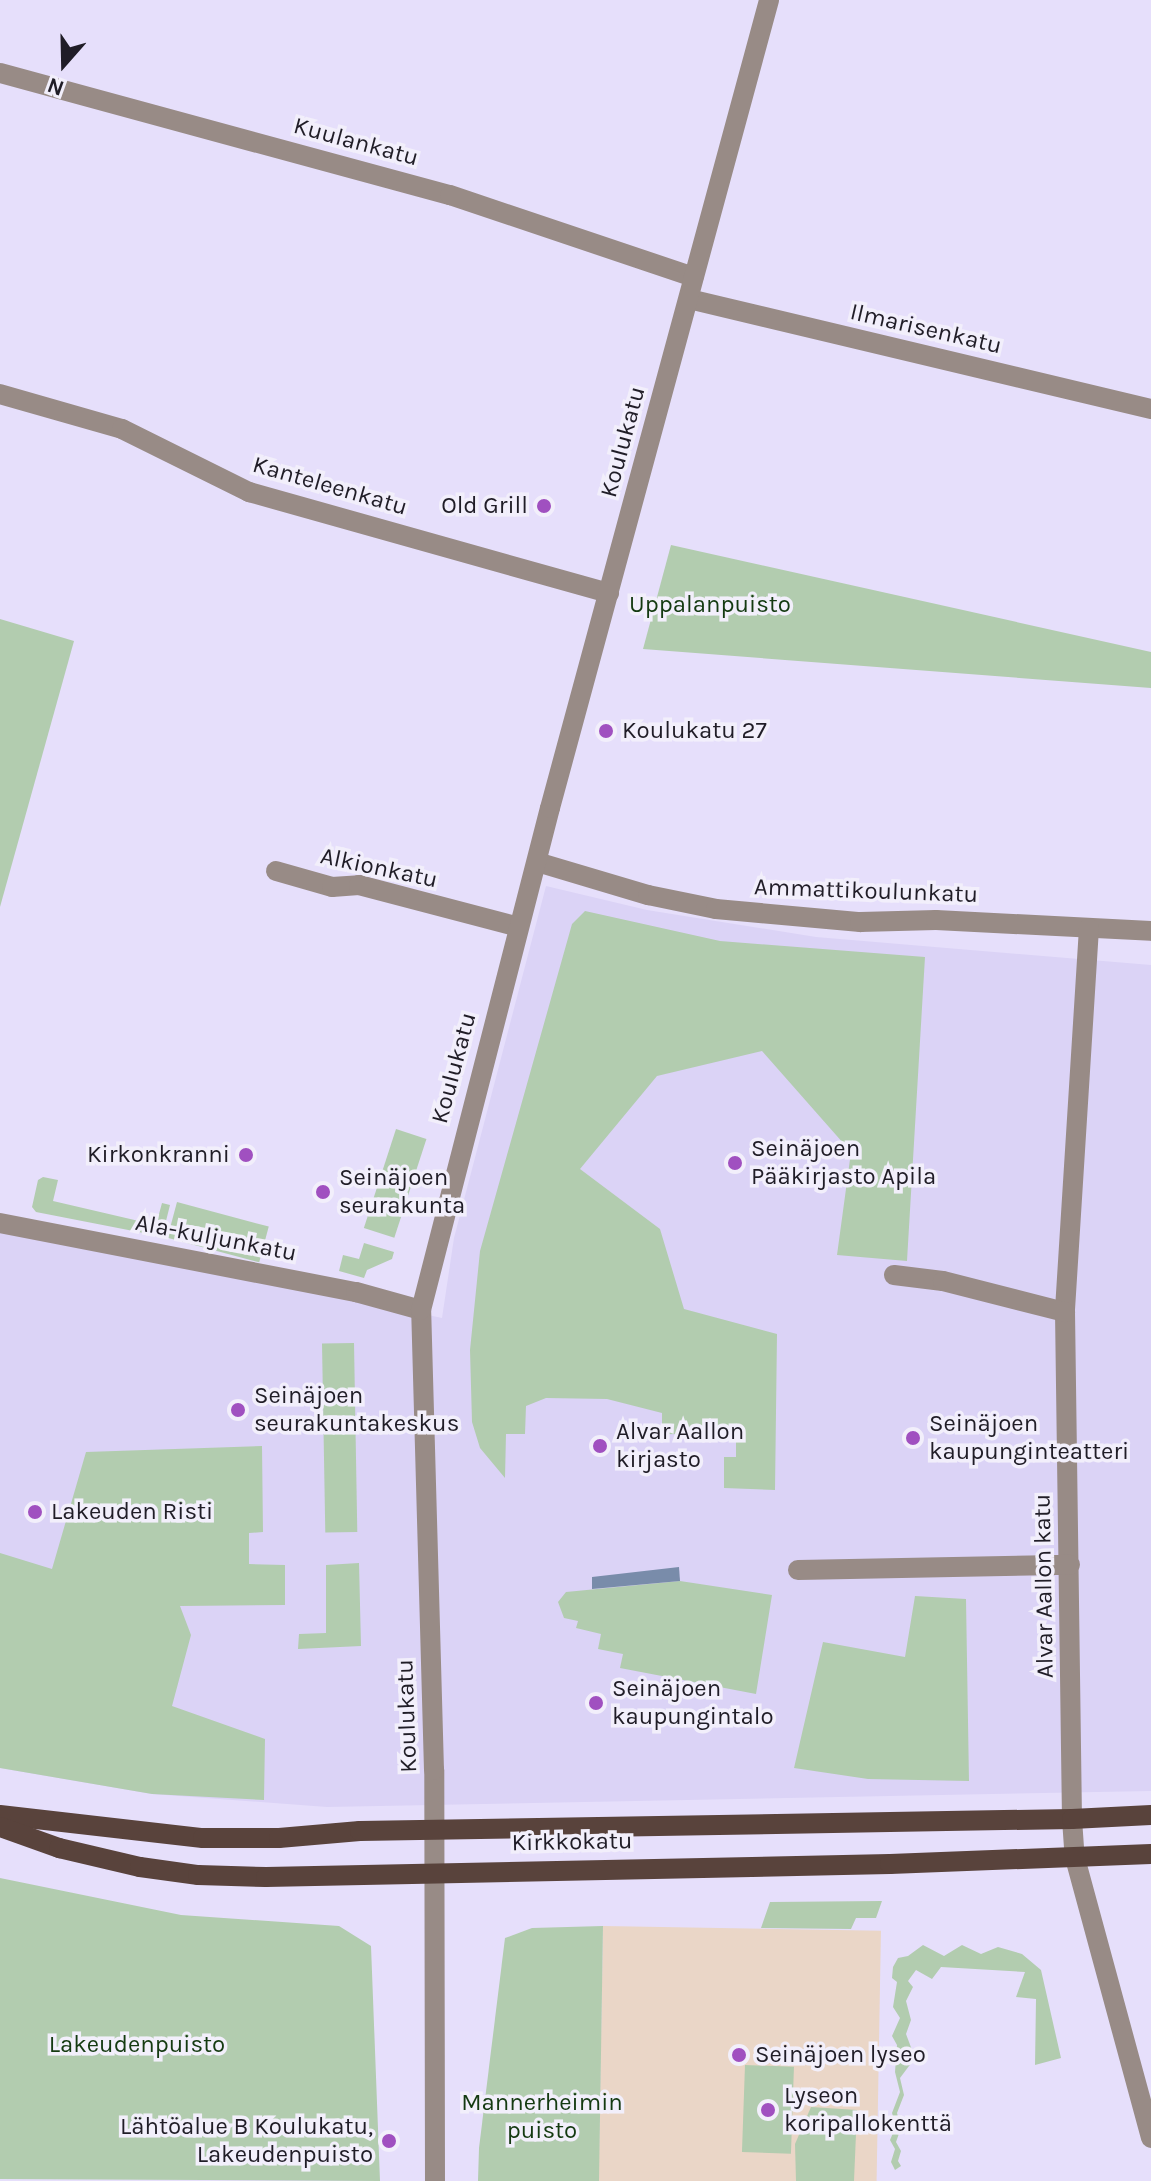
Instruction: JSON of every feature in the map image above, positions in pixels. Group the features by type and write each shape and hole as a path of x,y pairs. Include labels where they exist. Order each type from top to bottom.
{"main road":[{"name":"Kirkkokatu","path":"0,1815 203,1838 279,1838 435,1829 1072,1819 1151,1815"},
{"name":"Kirkkokatu","path":"0,1827 59,1848 140,1867 198,1875 1151,1854"}],"street":[{"name":"Koulukatu","path":"435,2181 435,1829 421,1310 519,927 769,0"},
{"name":"Kuulankatu","path":"0,73 450,195 694,277"},
{"name":"Ilmarisenkatu","path":"689,299 1151,409"},
{"name":"Kanteleenkatu","path":"0,394 122,429 249,492 609,593"},
{"name":"Ammattikoulunkatu","path":"537,862 648,895 716,909 860,922 936,920 1151,931"},
{"name":"Alkionkatu","path":"276,871 332,887 359,885 519,927"},
{"name":"Alvar Aallon katu","path":"1089,928 1065,1312 1072,1819 1075,1858 1151,2138"},
{"name":"Ala-kuljunkatu","path":"0,1223 356,1292 421,1310"},
{"path":"894,1275 943,1281 1065,1312"},
{"path":"798,1570 1070,1565"}],"shaded area":[{"path":"546,886 647,910 816,937 1151,965 1151,1791 327,1807 152,1794 0,1768 0,1223 442,1318 454,1238"},
{"name":"Seinäjoen lyseo","path":"603,1926 881,1931 877,2181 599,2181"}],"green space":[{"name":"Uppalanpuisto","path":"671,545 1151,652 1151,688 643,649"},
{"path":"0,619 74,641 0,907"},
{"path":"585,911 720,941 925,957 907,1261 837,1255 851,1152 762,1051 657,1076 580,1169 660,1229 684,1309 777,1334 775,1490 724,1488 724,1457 736,1457 736,1435 662,1434 662,1413 607,1399 546,1398 526,1406 525,1434 506,1434 505,1478 480,1448 472,1422 470,1350 480,1251 572,924"},
{"path":"396,1129 426,1139 394,1238 364,1228"},
{"path":"43,1177 58,1180 53,1201 156,1225 162,1203 170,1205 163,1233 159,1236 36,1212 32,1207 38,1180"},
{"path":"177,1202 269,1227 259,1262 167,1238"},
{"path":"364,1243 394,1252 392,1259 367,1270 364,1278 339,1271 343,1255 359,1259"},
{"path":"354,1343 357,1532 325,1533 322,1344"},
{"path":"262,1446 263,1532 249,1533 249,1564 285,1565 285,1605 180,1606 191,1635 172,1706 265,1739 264,1800 152,1794 0,1768 0,1553 52,1569 86,1452"},
{"path":"359,1563 361,1646 298,1649 299,1634 326,1633 326,1565"},
{"path":"680,1581 772,1595 756,1694 620,1668 623,1654 598,1649 601,1634 576,1628 578,1621 564,1618 558,1602 566,1592"},
{"path":"915,1596 966,1599 969,1781 868,1779 794,1768 823,1642 905,1657"},
{"name":"Lakeudenpuisto","path":"0,1878 181,1915 339,1926 371,1946 380,2181 0,2179"},
{"path":"882,1901 876,1918 856,1918 851,1929 761,1928 770,1902"},
{"name":"Mannerheimin puisto","path":"603,1926 599,2181 478,2181 479,2148 505,1938 532,1928"},
{"path":"923,1945 944,1956 962,1945 981,1954 998,1947 1022,1954 1041,1970 1061,2058 1035,2065 1036,1999 1016,1997 1025,1972 941,1967 932,1979 916,1970 908,1981 913,1987 906,2001 911,2020 906,2034 915,2058 900,2078 904,2095 897,2113 901,2128 896,2142 901,2151 898,2161 901,2166 895,2170 891,2162 895,2149 890,2140 896,2126 892,2113 900,2092 895,2072 897,2045 892,2036 900,2018 893,2007 897,1982 892,1978 893,1967 898,1958 908,1956"},
{"name":"Lyseon koripallokenttä","path":"745,2065 794,2067 791,2154 742,2152"},
{"path":"811,2107 857,2110 854,2181 796,2181 795,2144"}],"water":[{"path":"679,1567 680,1581 592,1589 592,1577"}],"place":[{"name":"Old Grill","path":"544,506"},
{"name":"Koulukatu 27","path":"606,731"},
{"name":"Kirkonkranni","path":"246,1155"},
{"name":"Seinäjoen Pääkirjasto Apila","path":"735,1163"},
{"name":"Seinäjoen seurakunta","path":"323,1192"},
{"name":"Seinäjoen seurakuntakeskus","path":"238,1410"},
{"name":"Seinäjoen kaupunginteatteri","path":"913,1438"},
{"name":"Alvar Aallon kirjasto","path":"600,1446"},
{"name":"Lakeuden Risti","path":"35,1512"},
{"name":"Seinäjoen kaupungintalo","path":"596,1703"},
{"name":"Seinäjoen lyseo","path":"739,2055"},
{"name":"Lyseon koripallokenttä","path":"768,2110"},
{"name":"Lähtöalue B Koulukatu, Lakeudenpuisto","path":"389,2141"}]}
